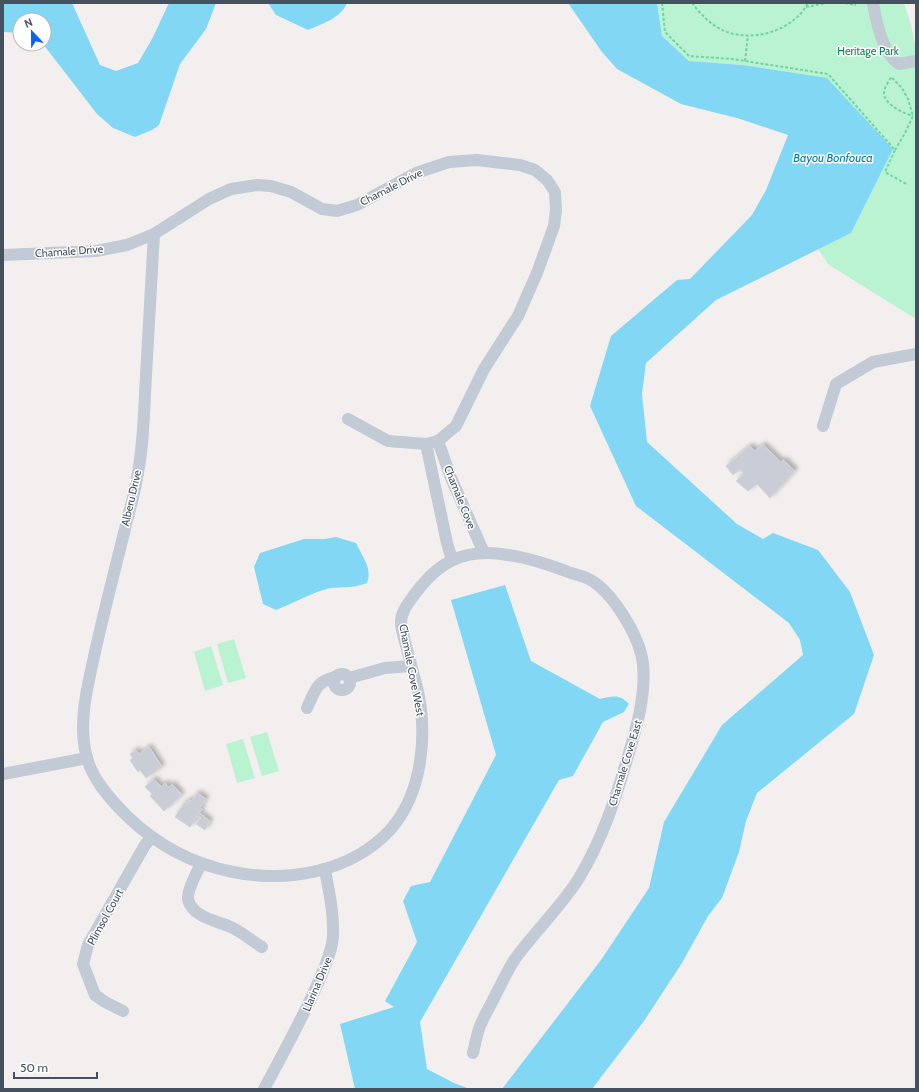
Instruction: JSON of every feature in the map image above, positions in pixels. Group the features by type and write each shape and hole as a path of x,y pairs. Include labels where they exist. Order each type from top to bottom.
{"street":[{"path":"873,3 881,33 890,55 894,61 899,64 912,62"},
{"name":"Chamale Drive","path":"3,254 96,251 127,245 154,234 209,199 230,189 257,185 271,186 291,192 322,209 336,211 357,205 416,172 450,162 484,161 520,164 534,170 547,180 555,192 556,210 554,226 537,274 518,316 484,369 456,426 432,442"},
{"name":"Alberu Drive","path":"87,758 83,724 84,706 99,634 138,477 143,430 154,234"},
{"path":"823,426 836,384 873,362 916,354"},
{"path":"348,419 388,441 432,442"},
{"name":"Chamale Cove","path":"432,442 451,478 484,553"},
{"name":"Chamale Cove","path":"432,442 447,542 452,560"},
{"name":"Chamale Cove East","path":"467,555 484,553 504,554 542,562 590,580 606,593 624,616 638,641 643,664 642,695 638,721 619,787 597,845 577,881 512,963 480,1026 473,1053"},
{"name":"Chamale Cove West","path":"87,758 94,774 119,808 152,837 183,856 201,864 260,876 294,875 325,870 362,853 377,842 399,818 407,802 417,774 422,744 422,715 418,690 401,623 405,608 429,576 437,568 452,560 467,555"},
{"path":"307,708 318,685 326,679 336,677 335,684 340,689 347,688 350,683 349,678 385,668 411,666"},
{"path":"3,774 87,758"},
{"name":"Plimsol Court","path":"122,1011 95,995 84,964 88,945 145,845 152,837"},
{"path":"201,864 189,893 188,899 191,905 201,915 234,928 262,947"},
{"name":"Llarina Drive","path":"264,1089 308,1006 330,952 333,938 333,918 325,870"}],"path":[{"path":"662,3 665,32 689,56 745,61 828,74 895,150"},
{"path":"692,3 707,20 727,32 748,36 767,33 790,23 808,3"},
{"path":"806,7 826,3"},
{"path":"845,3 856,5"},
{"path":"745,61 748,36"},
{"path":"908,185 885,172 913,116 908,99 902,88 891,76 884,94 887,100 899,111 913,116"}],"green space":[{"name":"Heritage Park","path":"657,3 904,3 911,25 916,49 916,319 829,265 818,249 851,233 893,149 742,65 689,61 662,36"},
{"path":"234,639 246,678 228,683 217,644"},
{"path":"211,646 223,685 205,691 194,652"},
{"path":"267,732 279,771 262,776 250,737"},
{"path":"243,739 255,778 237,783 226,744"}],"water":[{"path":"3,3 72,3 100,65 116,71 138,63 152,39 169,3 216,3 206,29 180,64 159,125 152,130 135,137 113,128 97,114 49,52 52,52 52,12 12,12 12,33 3,32"},
{"path":"268,3 347,3 336,17 308,30 276,15"},
{"name":"Bayou Bonfouca","path":"568,3 657,3 662,36 689,61 742,65 827,78 893,149 851,233 716,300 646,363 642,394 647,442 737,524 763,539 773,533 818,550 850,592 874,655 854,714 757,793 746,821 739,852 722,898 708,916 682,963 644,1021 592,1089 502,1089 601,960 649,888 664,822 722,725 803,655 800,640 789,623 636,506 590,406 611,336 677,280 690,279 752,215 766,190 788,135 737,118 681,104 617,69 602,52"},
{"path":"336,537 356,543 368,568 369,573 367,583 323,590 276,610 263,604 254,567 260,553 304,539 325,539"},
{"path":"505,585 531,661 600,699 619,697 629,704 624,712 603,722 573,776 559,780 420,1022 427,1069 454,1083 470,1089 355,1089 340,1024 394,1007 385,1001 417,942 403,901 411,886 430,882 496,755 451,600"}],"building":[{"path":"763,445 781,462 784,460 795,471 770,498 757,484 748,491 736,481 744,474 740,469 733,475 726,466 750,446 755,451"},
{"path":"149,747 162,767 146,778 140,770 138,772 130,760 133,758 130,754 136,750 139,754"},
{"path":"154,779 161,787 165,783 169,787 172,784 182,795 164,811 150,796 152,794 145,787"},
{"path":"197,793 206,799 200,808 202,809 199,813 210,821 205,830 196,824 201,818 197,816 190,827 175,817 185,802 187,803 189,800 192,801"}]}
